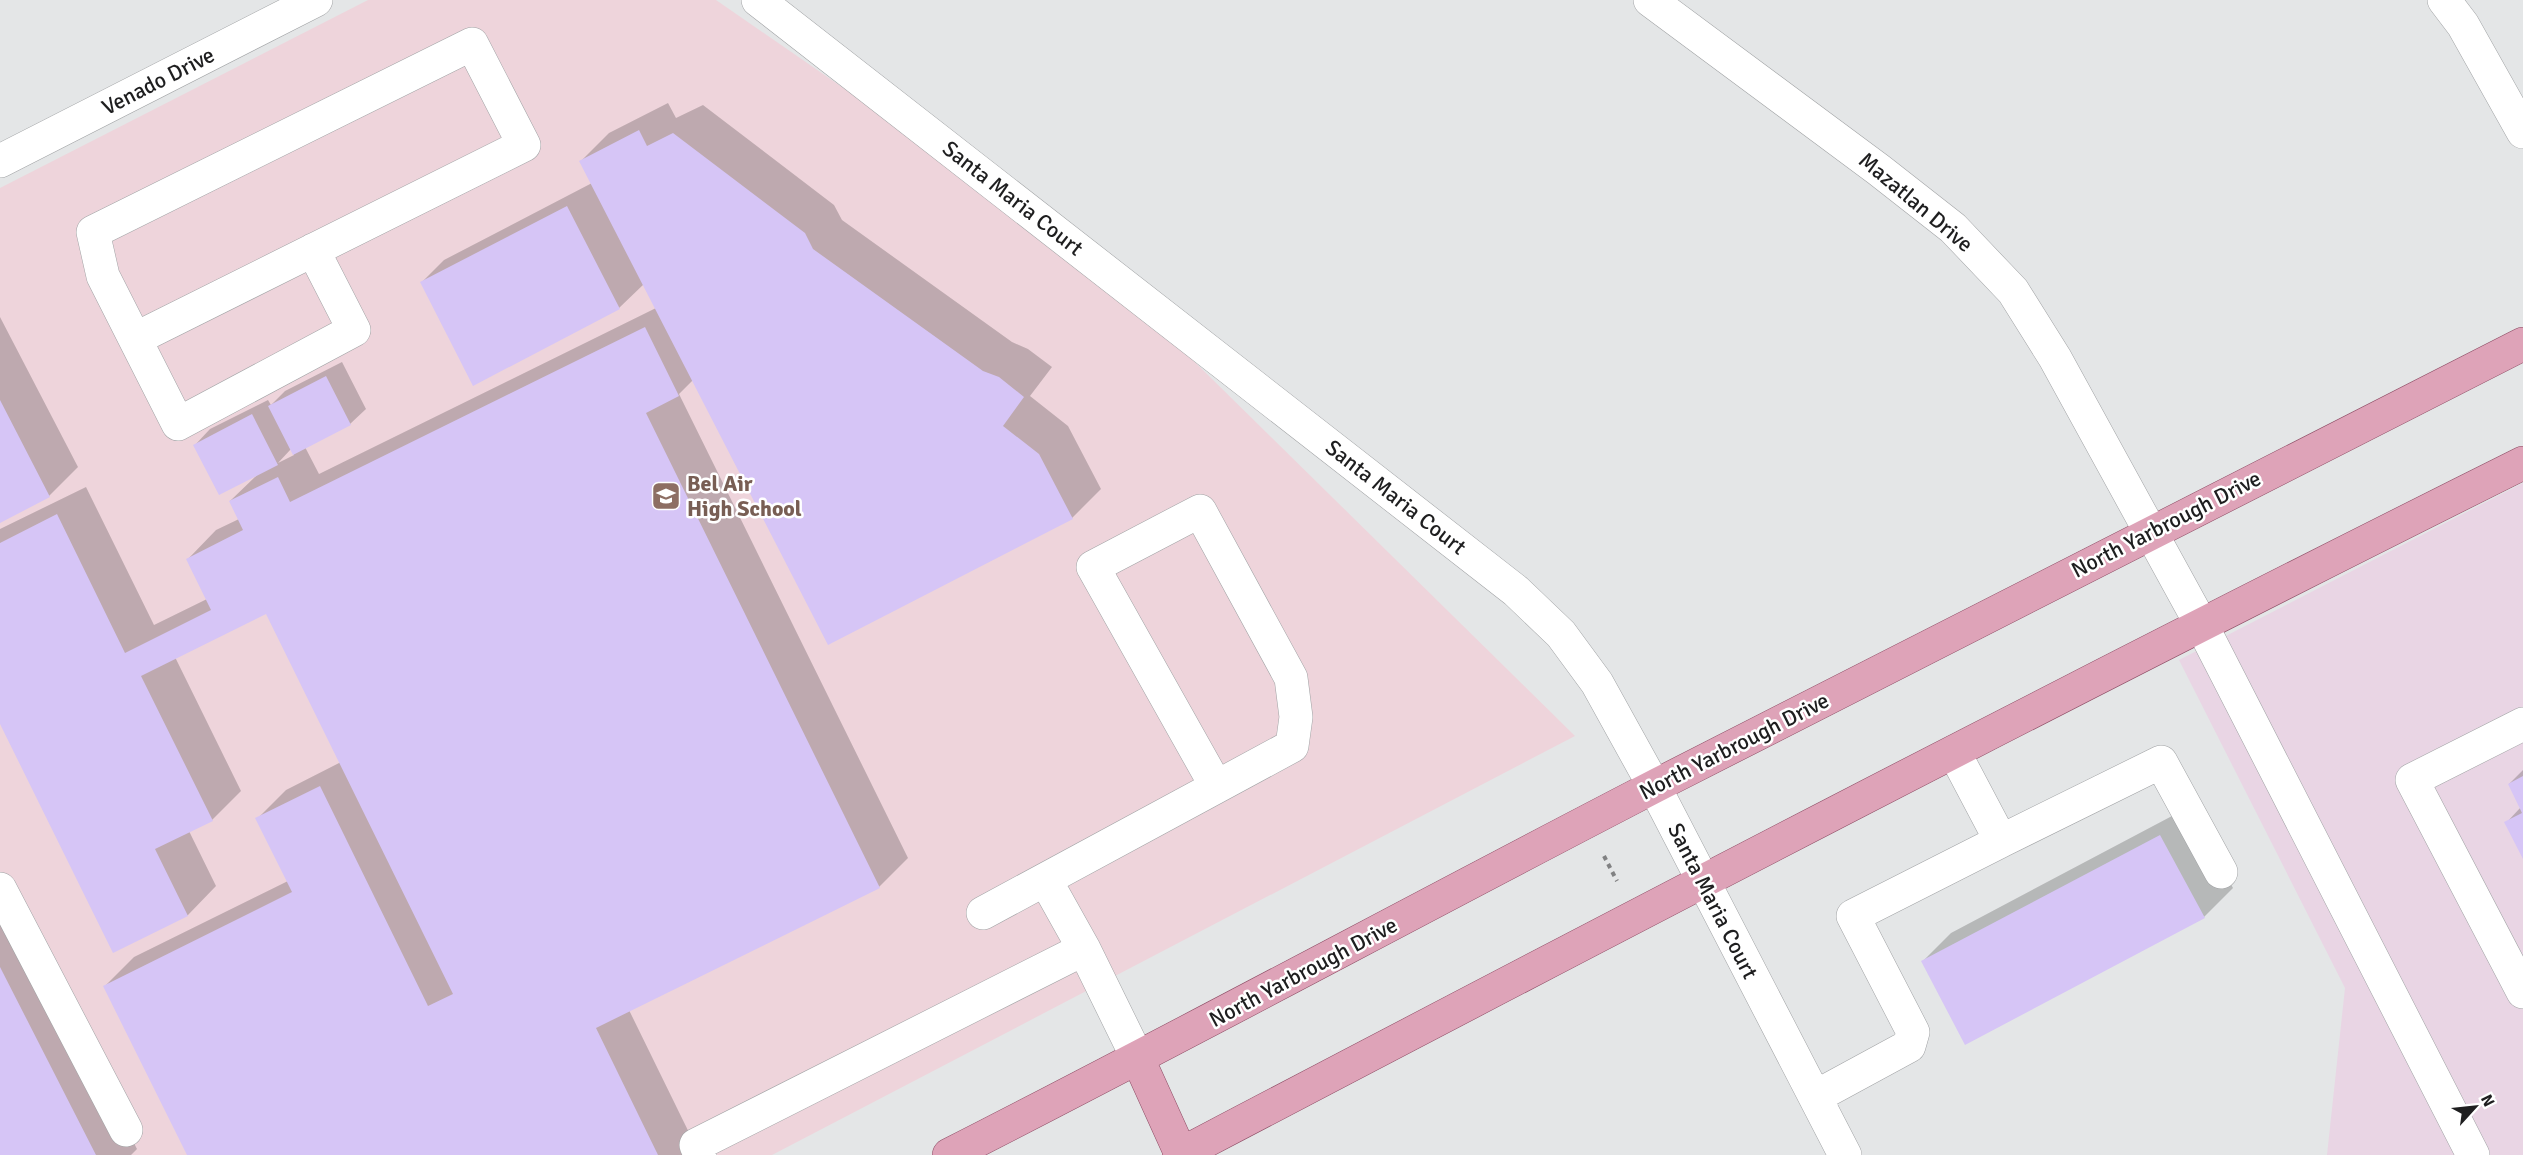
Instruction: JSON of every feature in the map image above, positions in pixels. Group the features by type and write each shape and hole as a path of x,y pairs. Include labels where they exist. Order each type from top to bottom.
{"main road":[{"name":"North Yarbrough Drive","path":"949,1155 1138,1059 1654,786 2151,531 2523,344"},
{"path":"1138,1059 1180,1154 1374,1051 1703,883 2200,624 2523,463"}],"street":[{"name":"Venado Drive","path":"0,161 316,0"},
{"name":"Santa Maria Court","path":"758,0 1516,591 1561,634 1597,683 1654,786 1845,1155"},
{"name":"Mazatlan Drive","path":"1650,0 1879,170 1953,228 2013,291 2055,358 2151,531 2473,1155"},
{"path":"2444,0 2463,25 2523,132"},
{"path":"135,339 313,250 524,145 472,44 93,232 103,276 178,424 354,330 313,250"},
{"path":"983,913 1046,881 1292,746 1296,717 1291,678 1200,511 1093,567 1216,786"},
{"path":"2523,724 2412,780 2523,992"},
{"path":"1954,752 2001,841"},
{"path":"1815,1097 1909,1046 1913,1032 1853,916 2161,762 2221,872"},
{"path":"1046,881 1084,949 1138,1059"},
{"path":"0,890 126,1130"},
{"path":"700,1155 696,1144 1084,949"}],"path":[{"path":"1604,855 1620,887"}],"shaded area":[{"name":"Bel Air High School","path":"368,0 716,0 1088,257 1575,736 772,1155 0,1155 0,188"},
{"path":"2523,483 2523,1155 2327,1155 2345,988 2179,660"}],"building":[{"path":"639,130 647,146 673,133 805,233 813,249 983,371 999,377 1024,397 1003,426 1039,454 1073,519 828,645 579,161"},
{"path":"567,206 620,309 473,386 420,282"},
{"path":"645,327 679,396 646,413 880,888 596,1028 658,1155 187,1155 103,986 292,892 255,818 320,786 428,1006 453,994 266,614 141,676 213,821 155,849 188,916 113,953 0,724 0,543 57,514 125,653 211,610 186,559 243,530 229,501 278,477 290,502"},
{"path":"326,376 351,425 293,455 268,406"},
{"path":"0,400 50,497 0,523"},
{"path":"252,414 278,465 219,495 193,445"},
{"path":"2523,776 2523,859 2504,822 2522,813 2508,784"},
{"path":"2160,835 2205,918 1965,1045 1921,961"},
{"path":"0,967 96,1155 0,1155"}],"place":[{"name":"Bel Air High School","path":"666,496"}]}
